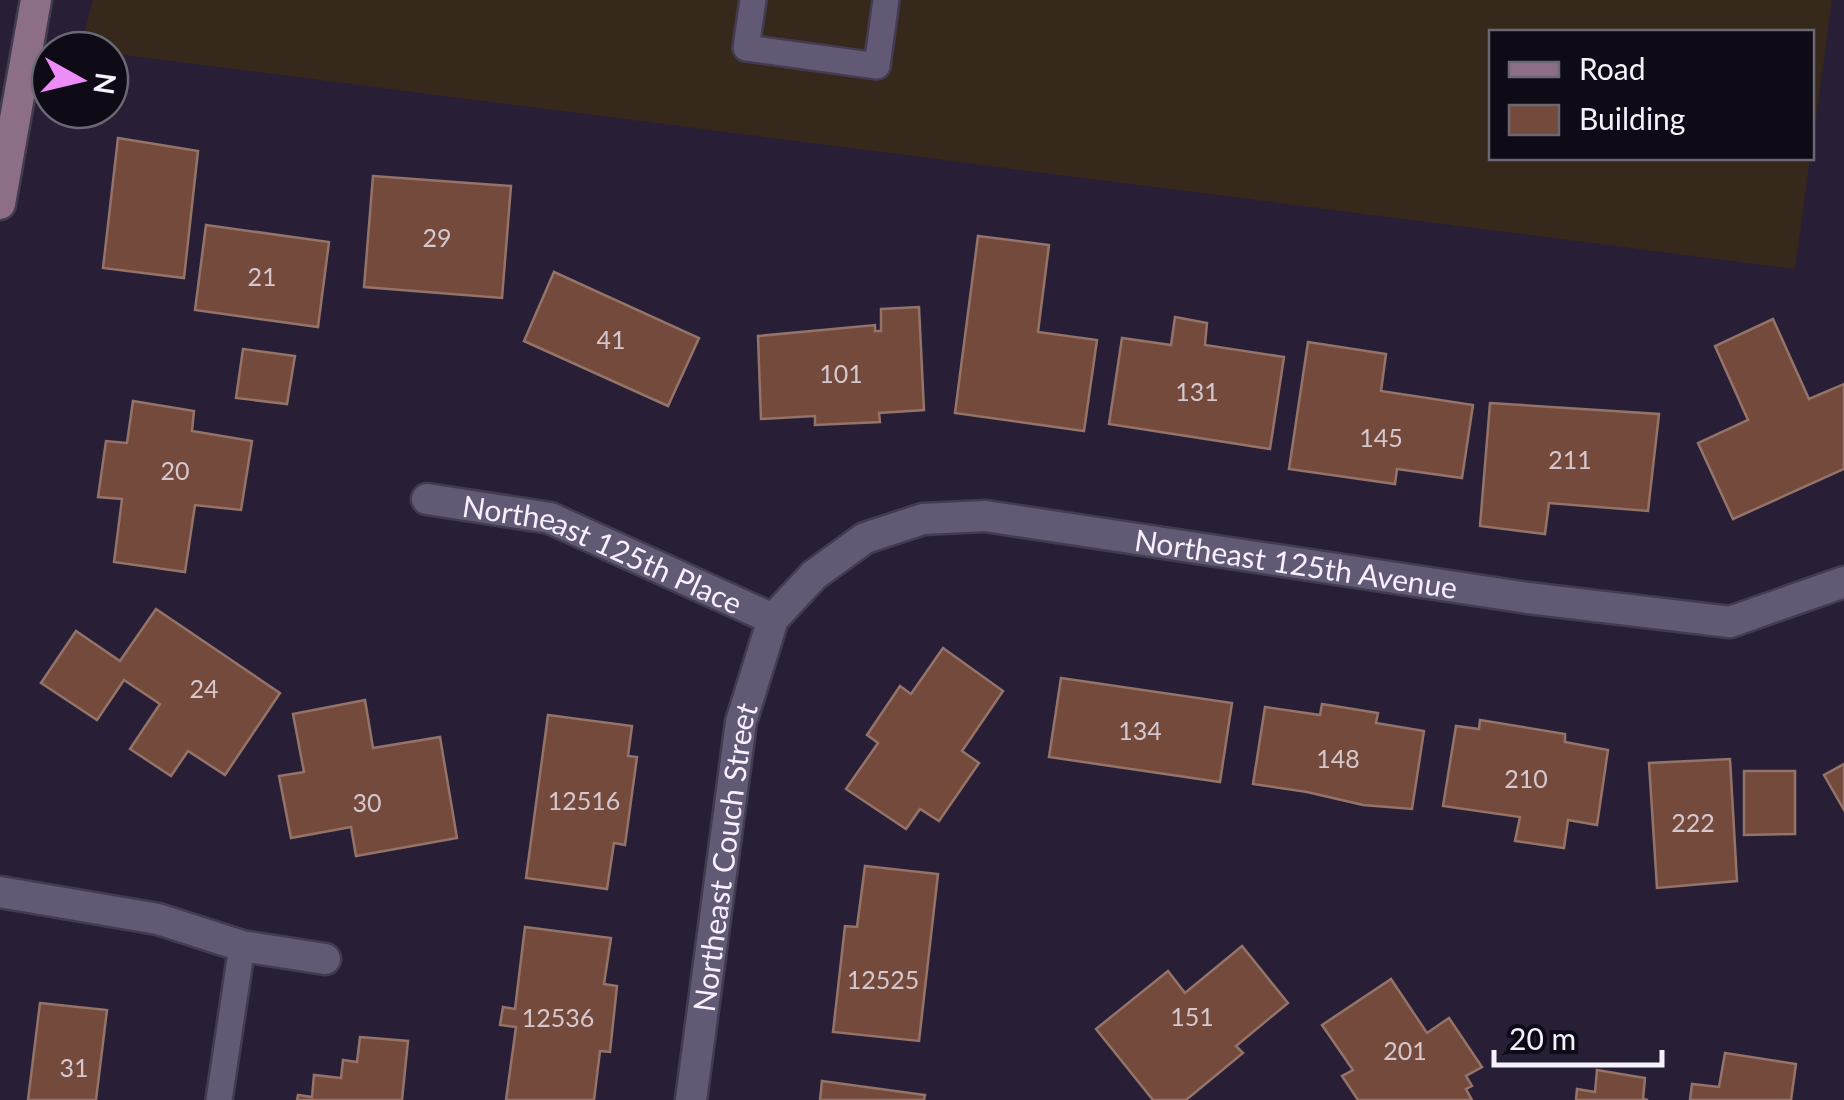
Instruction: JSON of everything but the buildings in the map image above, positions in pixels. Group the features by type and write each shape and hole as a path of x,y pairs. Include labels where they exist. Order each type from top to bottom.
{"street":[{"path":"0,204 36,0"},
{"name":"Northeast 125th Place","path":"427,498 550,518 773,618"},
{"name":"Northeast 125th Avenue","path":"773,618 814,575 865,538 923,519 985,516 1528,598 1730,622 1844,582"},
{"name":"Northeast Couch Street","path":"692,1100 741,722 773,618"},
{"path":"0,892 158,919 242,946 325,960"}],"lane":[{"path":"753,0 746,48 877,66 886,0"},
{"path":"219,1100 242,946"}],"shaded area":[{"path":"93,0 1832,0 1814,133 1814,30 1489,30 1489,160 1810,160 1795,269 130,56 130,30 85,30"}]}
